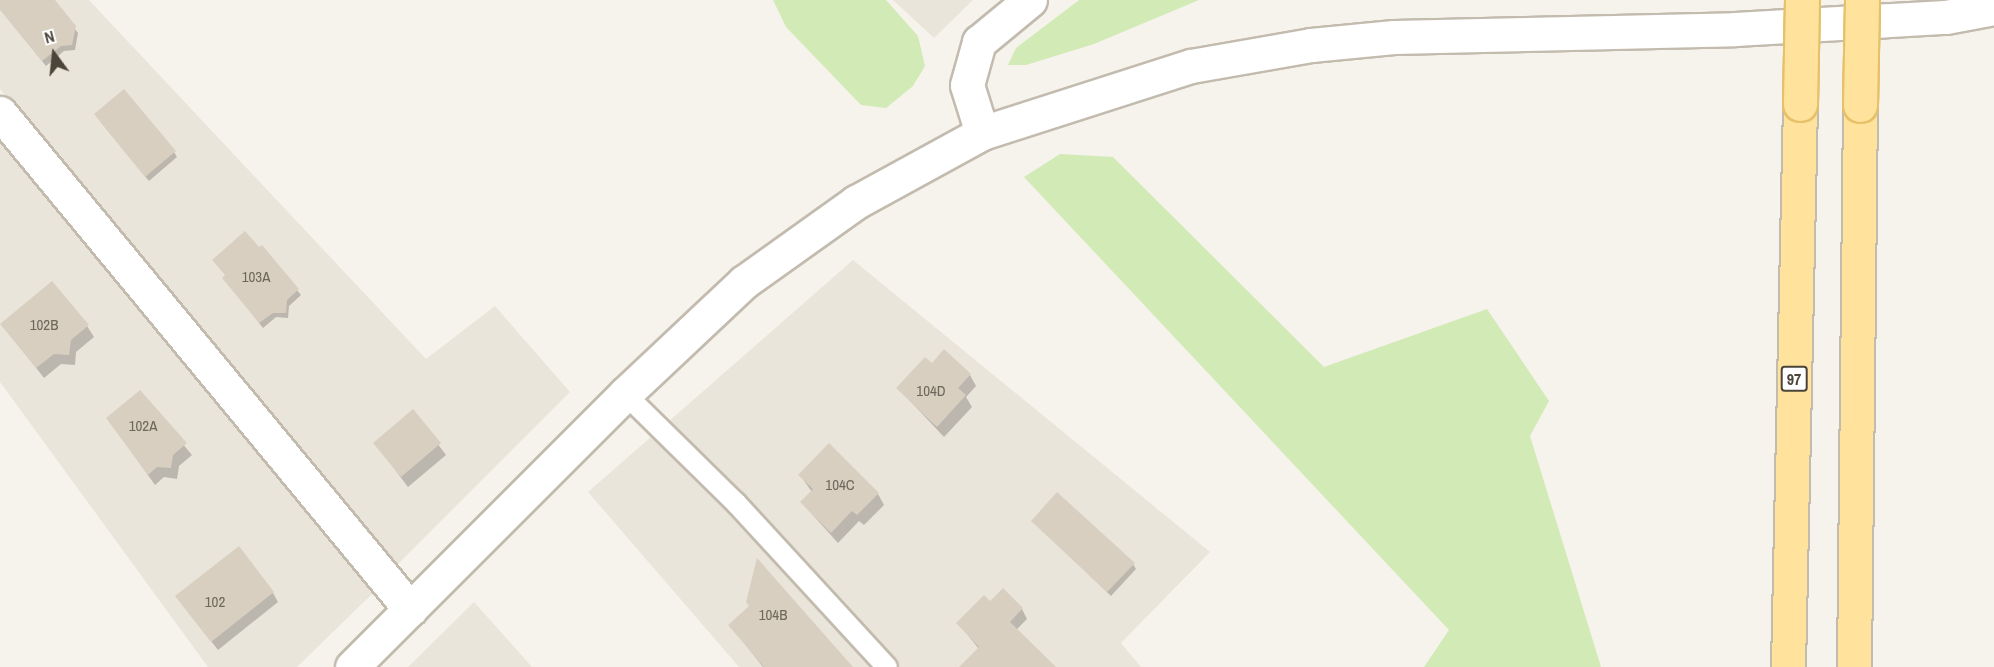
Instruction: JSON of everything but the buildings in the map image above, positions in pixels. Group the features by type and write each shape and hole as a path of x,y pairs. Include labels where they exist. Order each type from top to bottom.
{"main road":[{"name":"97","path":"1788,661 1802,0"},
{"path":"1854,660 1862,0"}],"street":[{"path":"982,133 967,86 979,42 1030,0"},
{"path":"352,667 625,394 744,282 856,202 982,133 1191,66 1311,45 1394,37 1735,29 1946,17 1994,8"},
{"path":"0,113 410,609"}],"lane":[{"path":"625,394 736,503 887,667"}],"shaded area":[{"path":"0,0 89,0 426,359 495,306 570,392 397,565 0,89"},
{"path":"893,0 973,0 934,38"},
{"path":"0,139 373,593 297,667 208,667 0,382"},
{"path":"853,260 1210,552 1121,643 1141,667 739,667 588,492"},
{"path":"474,602 532,667 408,667"}],"green space":[{"path":"773,0 886,0 918,36 925,66 913,86 886,108 861,105 786,27"},
{"path":"1079,0 1199,0 1094,44 1026,65 1008,65 1016,48"},
{"path":"1060,154 1113,157 1324,367 1487,309 1549,401 1530,436 1601,667 1424,667 1449,630 1024,177"}]}
